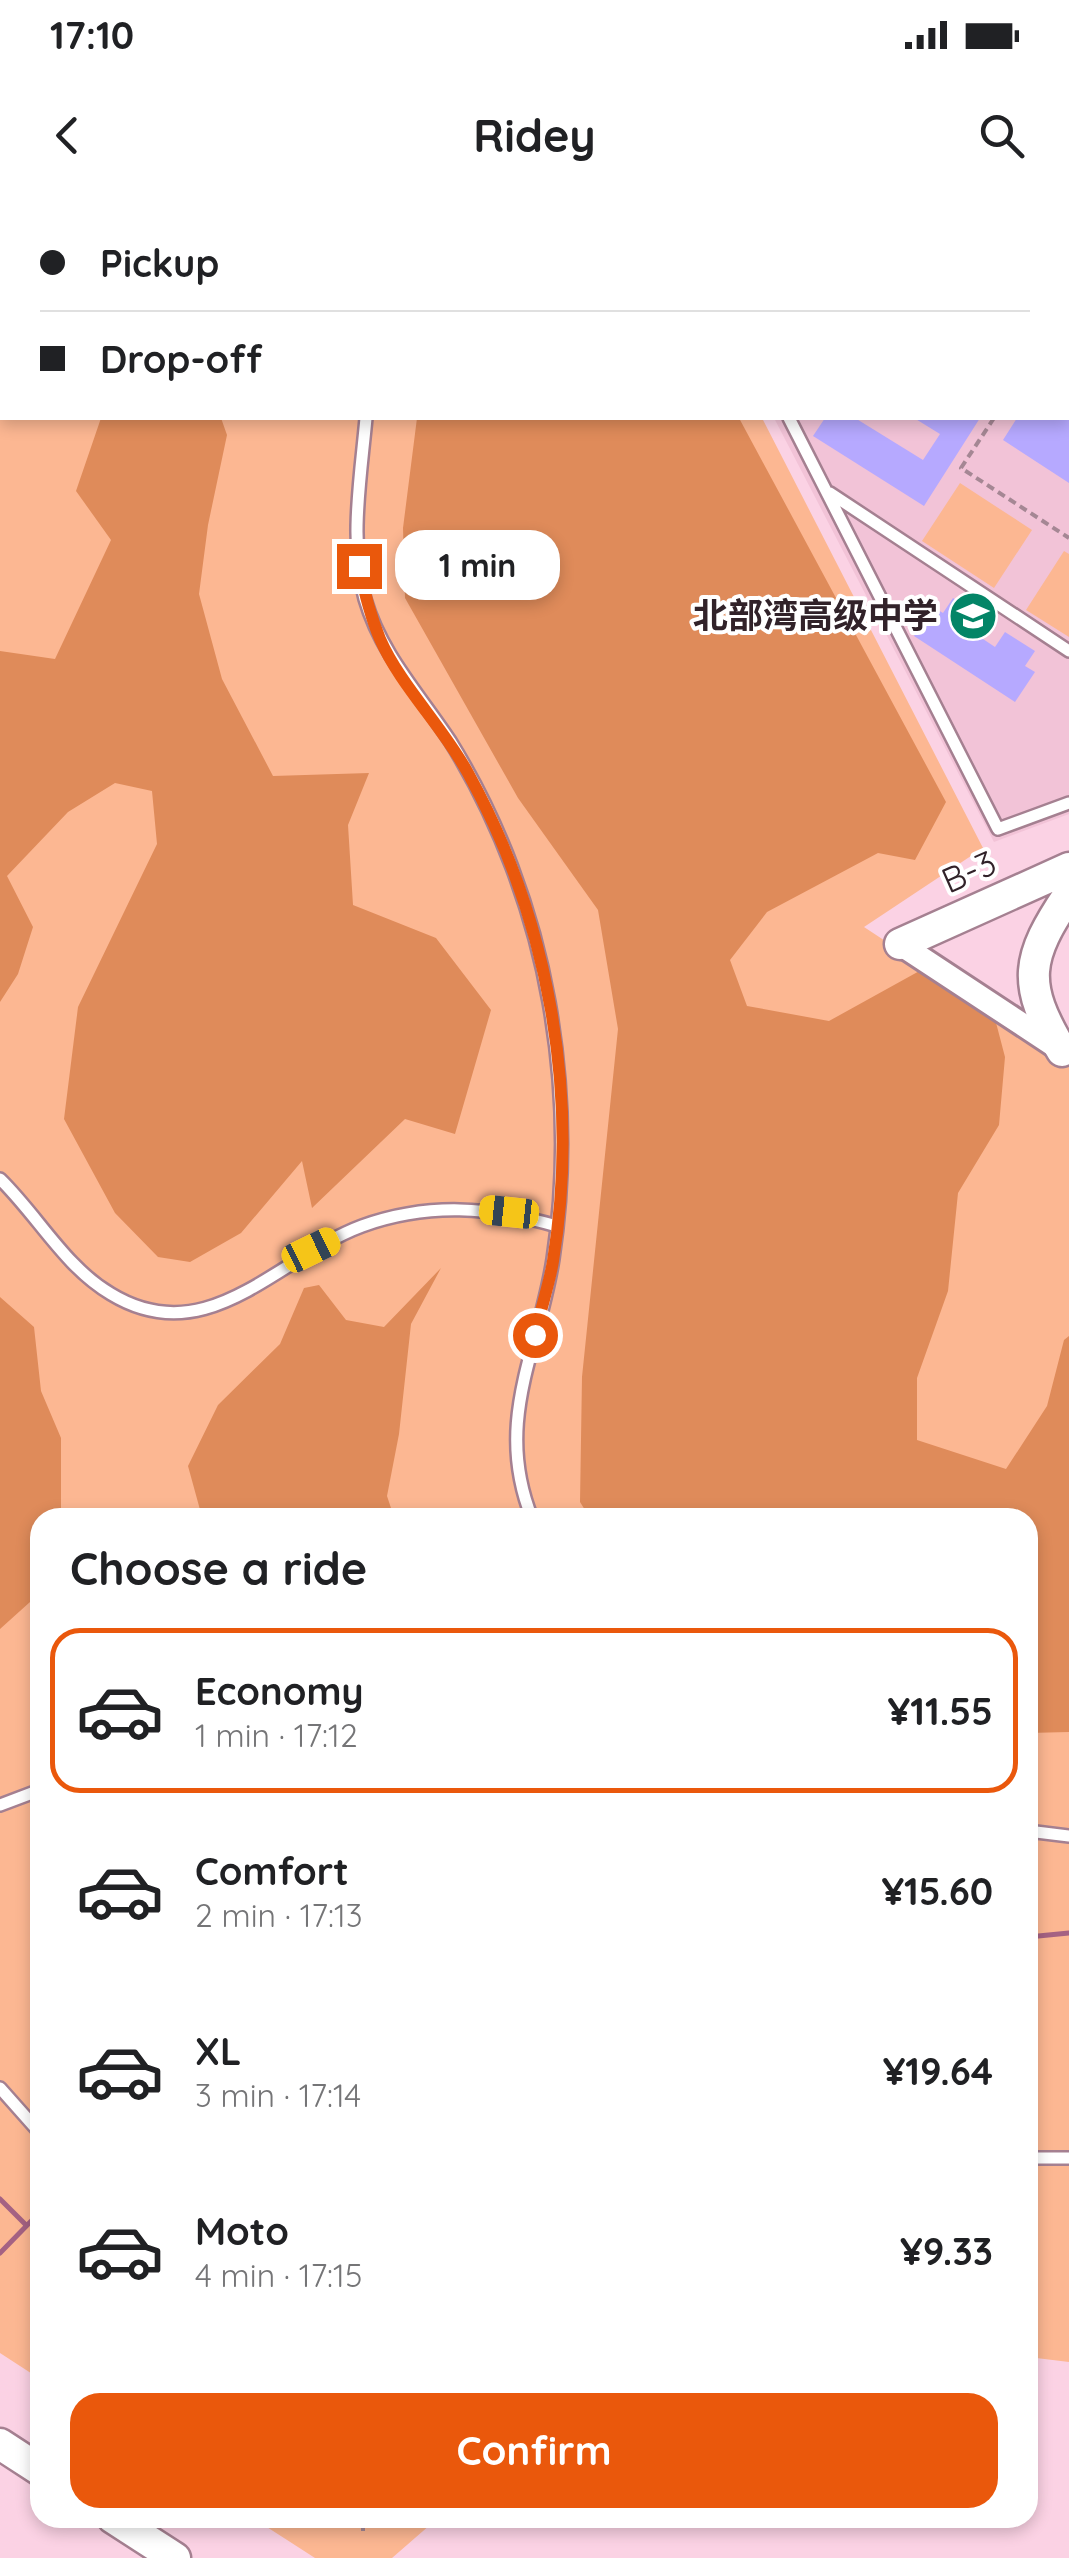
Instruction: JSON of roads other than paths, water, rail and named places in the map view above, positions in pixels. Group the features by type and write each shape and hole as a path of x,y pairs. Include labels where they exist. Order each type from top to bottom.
{"street":[{"name":"B-3","path":"900,944 1069,868"},
{"path":"1066,1053 1039,1012 1033,971 1044,931 1069,894"},
{"path":"900,944 1066,1053"},
{"path":"0,2444 30,2464"},
{"path":"128,2528 175,2558"}],"lane":[{"path":"366,420 359,530 359,566 365,598 381,642 450,742 482,800 520,890 539,952 554,1036 562,1105 557,1226 552,1263 518,1397 519,1466 528,1508"},
{"path":"790,420 998,829 1069,803"},
{"path":"826,491 1069,651"},
{"path":"0,1179 25,1203 77,1268 112,1296 148,1310 214,1308 240,1298 311,1250 390,1217 478,1209 509,1212 557,1226"},
{"path":"0,1805 30,1794"},
{"path":"1038,1832 1069,1836"},
{"path":"0,2088 30,2121"},
{"path":"1038,2158 1069,2158"}],"waterway":[{"path":"1038,1936 1069,1933"},
{"path":"0,2199 26,2225"},
{"path":"0,2253 30,2222"}],"place":[{"name":"北部湾高级中学","path":"973,616"}]}
